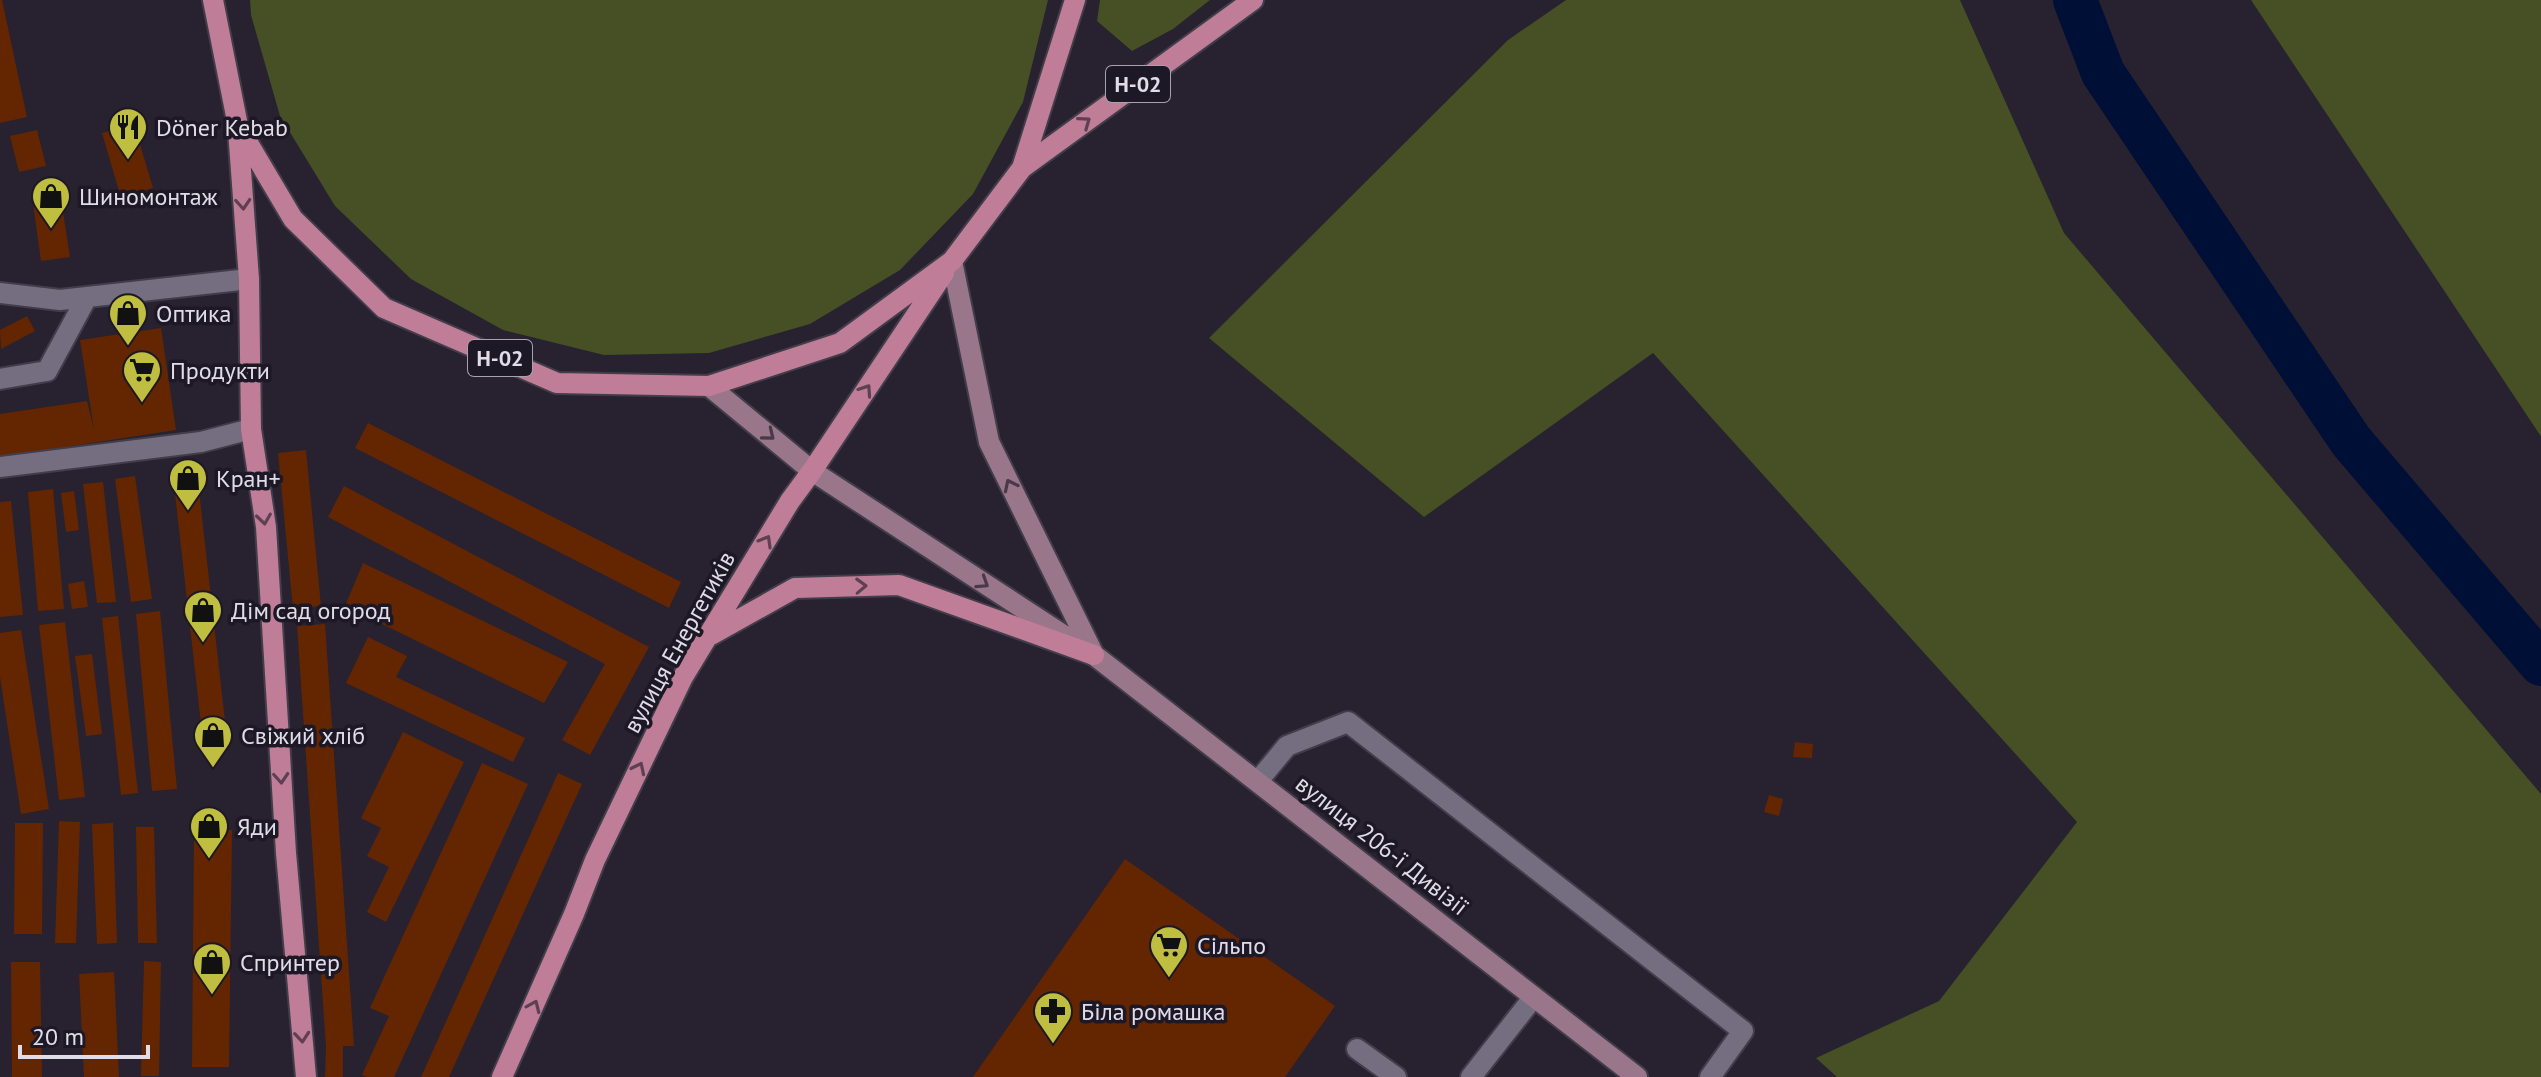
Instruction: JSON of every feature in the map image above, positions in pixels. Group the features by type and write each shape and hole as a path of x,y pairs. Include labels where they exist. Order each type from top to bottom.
{"main road":[{"name":"Н-02","path":"213,0 238,126 249,279 251,429 266,527 286,853 306,1077"},
{"name":"Н-02","path":"1022,168 1075,0"},
{"name":"Н-02","path":"238,126 293,219 384,308 557,383 709,386 840,343 952,261 1022,168 1253,0"},
{"name":"вулиця Енергетиків","path":"502,1077 595,860 683,677 790,501 952,261"},
{"path":"711,635 795,588 899,585 1094,655"}],"street":[{"name":"вулиця 206-ї Дивізії","path":"952,261 989,442 1094,655"},
{"name":"вулиця 206-ї Дивізії","path":"709,386 812,471 1094,655 1637,1077"}],"lane":[{"path":"0,293 60,300 249,279"},
{"path":"0,379 47,371 87,297"},
{"path":"0,467 201,442 251,429"},
{"path":"1258,781 1287,746 1348,722 1743,1031 1710,1077"},
{"path":"1471,1077 1533,998"},
{"path":"1357,1049 1396,1077"}],"green space":[{"path":"250,0 1048,0 1023,102 973,194 900,270 810,324 709,353 604,355 503,330 411,279 335,206 280,116 251,15"},
{"path":"1100,0 1210,0 1173,29 1132,51 1097,21"},
{"path":"1566,0 1960,0 2064,233 2541,794 2541,1077 1837,1077 1816,1058 1939,1001 2077,822 1653,353 1424,517 1209,338 1508,40"},
{"path":"2251,0 2541,0 2541,436 2540,435"}],"building":[{"path":"0,0 27,117 0,123"},
{"name":"Döner Kebab","path":"134,124 153,188 121,198 102,133"},
{"path":"37,130 46,166 19,172 10,136"},
{"name":"Шиномонтаж","path":"61,199 70,257 41,261 33,203"},
{"path":"27,316 35,331 1,349 0,330"},
{"path":"161,328 176,430 0,457 0,414 87,401 94,429 80,340"},
{"path":"368,423 681,582 669,608 355,448"},
{"path":"306,450 321,606 293,609 278,453"},
{"path":"196,464 225,721 201,724 172,467"},
{"path":"135,476 152,599 131,602 115,479"},
{"path":"103,482 116,602 97,603 83,484"},
{"path":"344,486 649,647 590,755 562,740 605,664 328,517"},
{"path":"53,489 64,609 38,611 28,492"},
{"path":"74,491 79,530 66,532 61,493"},
{"path":"11,501 23,615 0,617 0,502"},
{"path":"363,563 568,662 544,703 345,606"},
{"path":"84,581 88,607 72,609 68,584"},
{"path":"160,611 177,789 152,791 136,614"},
{"path":"118,616 138,793 121,795 102,618"},
{"path":"65,622 85,797 59,800 39,625"},
{"path":"325,624 354,1046 343,1046 343,1077 325,1077 326,1047 297,626"},
{"path":"21,630 49,809 21,814 0,677 0,633"},
{"path":"368,637 407,656 396,677 525,738 513,762 346,683"},
{"path":"92,654 102,734 86,736 75,656"},
{"path":"403,732 464,762 386,922 367,912 389,867 367,856 381,828 361,818"},
{"path":"1795,742 1813,744 1812,758 1793,757"},
{"path":"482,763 528,784 394,1077 367,1077 362,1075 389,1016 370,1008"},
{"path":"558,773 582,784 449,1077 421,1077"},
{"path":"1769,795 1783,799 1779,816 1764,812"},
{"path":"59,821 80,822 76,943 55,943"},
{"path":"15,823 43,823 42,934 14,934"},
{"path":"113,823 117,943 97,944 92,824"},
{"path":"136,827 154,827 157,943 138,943"},
{"path":"194,830 232,830 229,1067 192,1067"},
{"name":"Сільпо","path":"1125,859 1335,1006 1285,1077 973,1077"},
{"path":"144,961 161,962 159,1076 141,1076"},
{"path":"11,962 40,962 42,1077 12,1077"},
{"path":"114,972 119,1077 84,1077 79,974"}],"waterway":[{"path":"2075,0 2103,73 2351,441 2541,664"}],"place":[{"name":"Döner Kebab","path":"128,161"},
{"name":"Шиномонтаж","path":"51,230"},
{"name":"Оптика","path":"128,347"},
{"name":"Продукти","path":"142,404"},
{"name":"Кран+","path":"188,512"},
{"name":"Дім сад огород","path":"203,644"},
{"name":"Свіжий хліб","path":"213,769"},
{"name":"Яди","path":"209,860"},
{"name":"Сільпо","path":"1169,979"},
{"name":"Спринтер","path":"212,996"},
{"name":"Біла ромашка","path":"1053,1045"}]}
